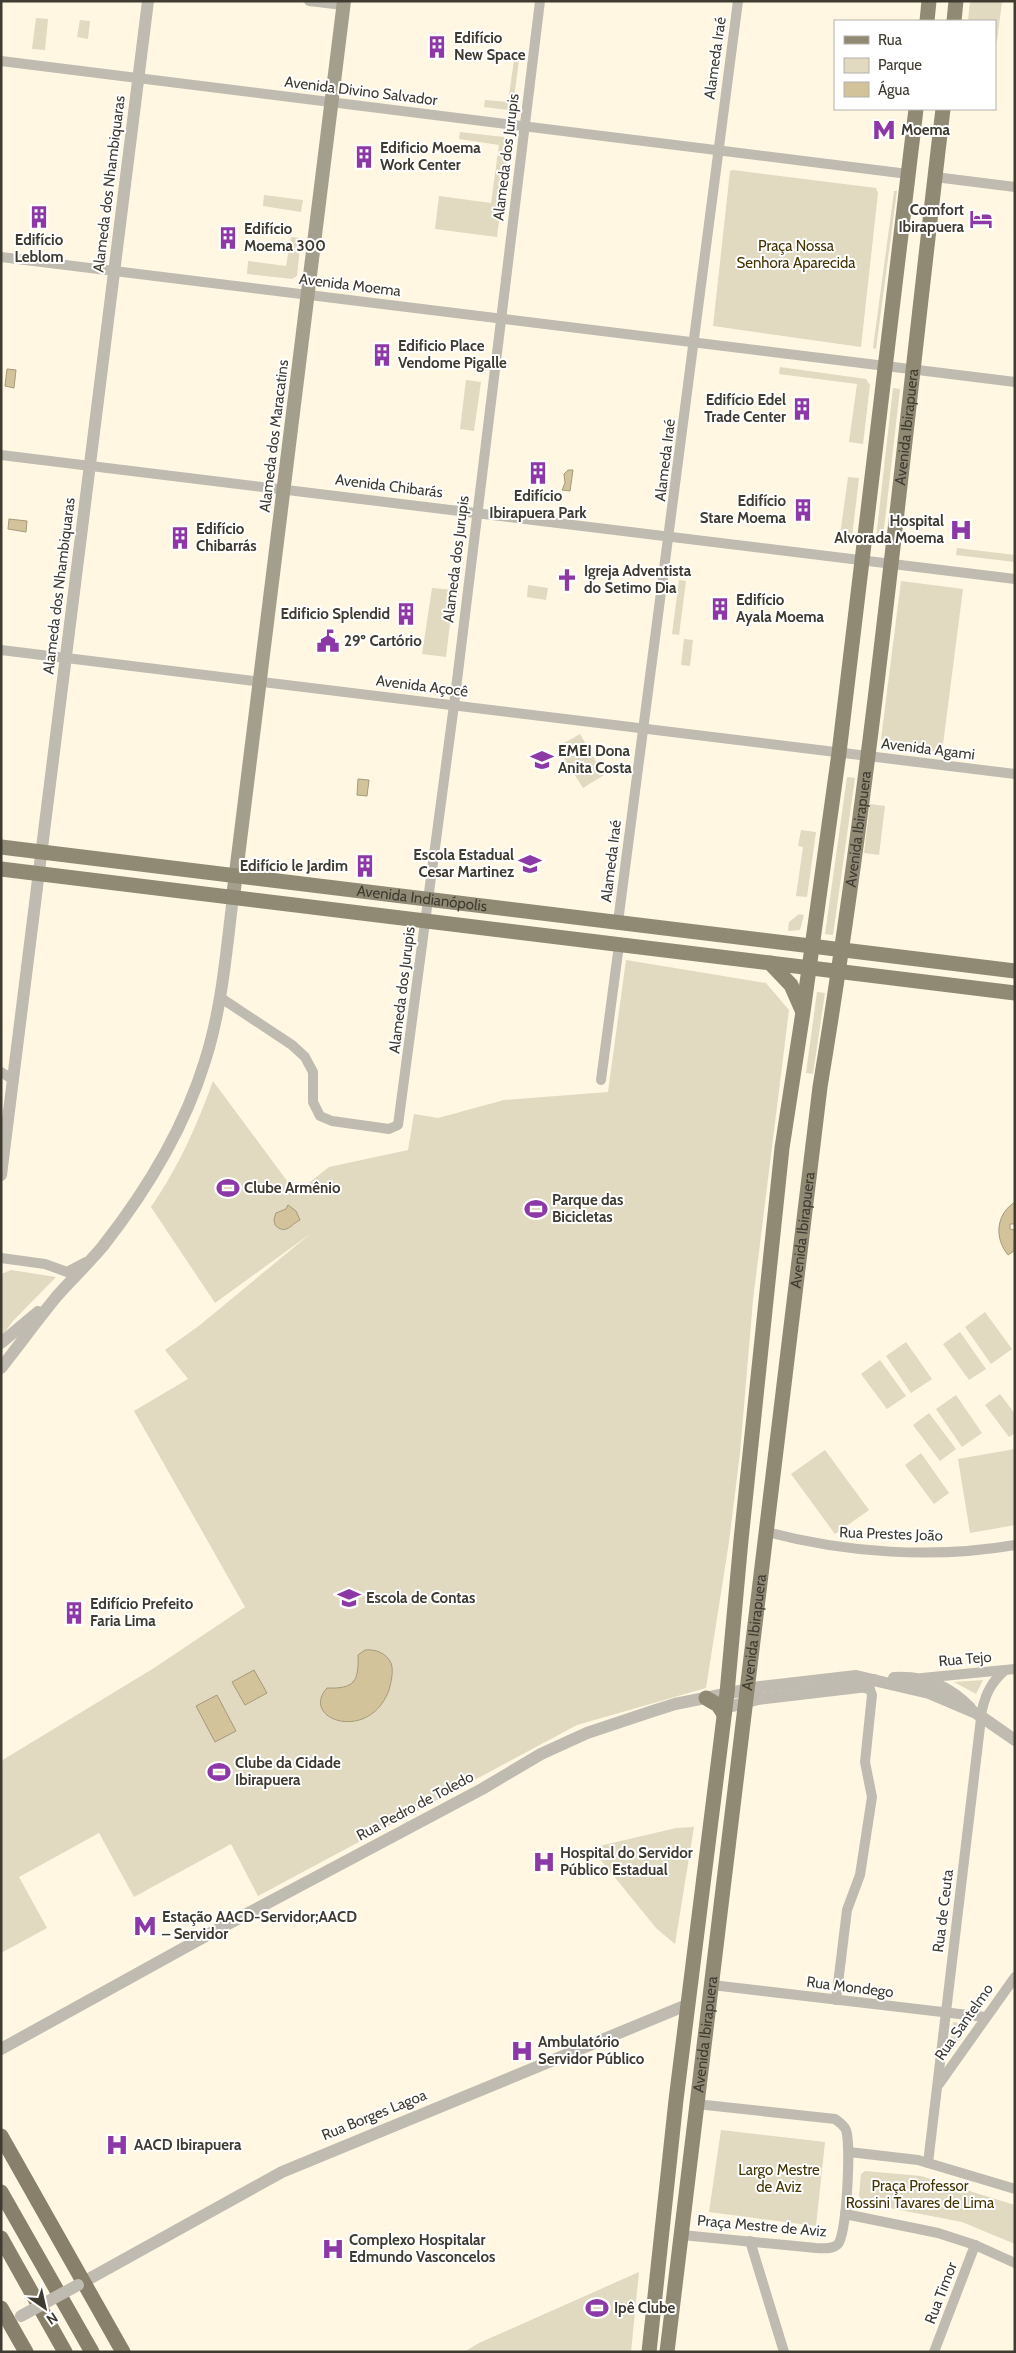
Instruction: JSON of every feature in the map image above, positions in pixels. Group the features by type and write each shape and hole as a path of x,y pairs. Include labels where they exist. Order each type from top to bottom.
{"highway":[{"path":"1,2136 81,2284 123,2352"},
{"path":"1,2192 92,2352"},
{"path":"1,2238 65,2352"},
{"path":"1,2308 26,2352"}],"main road":[{"path":"927,20 929,1"},
{"path":"954,20 956,1"},
{"name":"Alameda dos Maracatins","path":"233,897 344,3"},
{"name":"Avenida Ibirapuera","path":"649,2352 676,2100 725,1705 782,1148 839,753 916,110"},
{"name":"Avenida Ibirapuera","path":"667,2352 820,1087 839,971 869,757 943,110"},
{"name":"Avenida Indianópolis","path":"1,847 842,949 1015,972"},
{"name":"Avenida Indianópolis","path":"1,869 1015,993"},
{"path":"770,963 791,985 803,1012"},
{"path":"706,1698 718,1705 725,1705"},
{"path":"689,2004 700,2013 706,2031"}],"street":[{"name":"Alameda dos Nhambiquaras","path":"1,1175 7,1075 43,852 148,1"},
{"path":"309,1 344,3"},
{"name":"Alameda dos Jurupis","path":"221,998 292,1045 305,1057 313,1072 313,1102 320,1116 332,1121 389,1129 395,1128 400,1119 454,705 476,512 540,1"},
{"name":"Alameda Iraé","path":"618,922 670,536 738,1"},
{"name":"Avenida Divino Salvador","path":"1,61 718,151"},
{"path":"718,151 908,174"},
{"path":"935,177 1015,187"},
{"name":"Avenida Moema","path":"1,258 695,343"},
{"path":"695,343 1015,382"},
{"name":"Avenida Chibarás","path":"1,455 1015,578"},
{"name":"Avenida Açocê","path":"1,650 839,753"},
{"name":"Avenida Agami","path":"839,753 1015,774"},
{"path":"1,1368 61,1292 132,1208 176,1135 187,1112 205,1062 221,998 233,897"},
{"path":"601,1080 619,945"},
{"path":"1,1258 45,1264 67,1272 89,1261"},
{"path":"1,1343 61,1292 67,1272"},
{"name":"Rua Prestes João","path":"767,1532 839,1548 912,1552 955,1551 1015,1545"},
{"name":"Rua Tejo","path":"872,1695 883,1689 1009,1670"},
{"name":"Rua de Ceuta","path":"928,2162 978,1715 993,1681 1009,1670"},
{"path":"725,1705 747,1696 856,1676 873,1680 916,1683 955,1692 978,1715 1015,1740"},
{"path":"747,1696 859,1686 873,1680"},
{"path":"836,2000 847,1910 860,1875 872,1796 865,1762 872,1695 870,1689 859,1686"},
{"name":"Rua Pedro de Toledo","path":"1,2049 211,1933 482,1789 541,1754 620,1720 675,1704 706,1698"},
{"name":"Rua Santelmo","path":"938,2085 1015,1977"},
{"name":"Rua Mondego","path":"712,1985 985,2018"},
{"name":"Rua Borges Lagoa","path":"10,2322 282,2172 689,2004"},
{"name":"Praça Mestre de Aviz","path":"682,2234 832,2248 837,2245 842,2237 845,2214 848,2152 846,2130 835,2119 696,2104"},
{"path":"848,2152 928,2162 1015,2189"},
{"path":"845,2214 938,2233 975,2245 1015,2263"},
{"path":"750,2241 784,2352"},
{"name":"Rua Timor","path":"934,2352 975,2245"}],"green space":[{"path":"970,1 1002,2 997,41 996,20 968,20"},
{"path":"36,18 48,19 45,50 32,49"},
{"path":"80,20 90,21 88,39 77,37"},
{"path":"514,60 519,60 513,106 508,110 484,107 485,100 508,102"},
{"path":"460,132 504,137 509,143 497,237 435,229 439,196 491,203 499,145 459,139"},
{"name":"Praça Nossa Senhora Aparecida","path":"730,171 876,188 878,193 861,347 713,326"},
{"path":"894,191 897,191 876,349 873,348"},
{"path":"264,195 303,200 301,212 263,206"},
{"path":"291,237 301,238 297,276 292,279 247,274 248,261 286,266"},
{"path":"780,367 866,379 870,385 863,444 849,442 857,384 779,374"},
{"path":"466,380 481,382 474,431 460,429"},
{"path":"893,388 900,389 883,538 876,538"},
{"path":"848,477 859,478 851,545 839,543"},
{"path":"957,548 1015,555 1015,562 956,555"},
{"path":"679,580 686,581 679,635 672,634"},
{"path":"901,581 963,589 942,752 886,746 881,739"},
{"path":"528,585 548,588 546,600 527,597"},
{"path":"432,588 454,590 446,657 422,654"},
{"path":"684,639 693,640 690,666 681,665"},
{"path":"580,734 604,775 583,788 557,747"},
{"path":"847,777 855,778 833,935 825,934"},
{"path":"870,804 885,806 879,855 864,853"},
{"path":"801,830 816,832 807,897 796,896 803,847 798,846"},
{"path":"799,914 804,915 800,930 788,931 789,922"},
{"path":"626,960 766,983 789,1010 753,1300 740,1453 729,1542 706,1688 577,1725 258,1896 231,1844 134,1897 99,1833 19,1877 47,1928 1,1953 1,1761 154,1668 245,1607 134,1411 188,1379 165,1350 200,1325 310,1234 215,1303 151,1207 170,1177 186,1146 213,1081 296,1193 329,1167 408,1150 414,1114 438,1118 504,1100 608,1092"},
{"path":"817,992 825,993 813,1074 806,1073"},
{"path":"11,1270 56,1277 13,1321 1,1337 1,1274"},
{"path":"985,1312 1012,1349 991,1364 965,1327"},
{"path":"960,1332 986,1369 969,1380 943,1344"},
{"path":"906,1342 932,1379 911,1393 886,1356"},
{"path":"880,1360 906,1396 887,1409 861,1374"},
{"path":"1000,1394 1015,1414 1015,1433 1009,1437 985,1405"},
{"path":"956,1395 982,1433 962,1447 936,1409"},
{"path":"929,1413 956,1449 940,1461 913,1425"},
{"path":"1015,1449 1015,1525 970,1533 958,1459"},
{"path":"825,1450 869,1510 835,1534 791,1474"},
{"path":"921,1453 949,1493 934,1504 905,1465"},
{"path":"983,1680 976,1694 954,1682"},
{"path":"694,1827 675,1944 656,1928 591,1848 676,1828"},
{"path":"953,2022 969,2024 948,2058"},
{"name":"Largo Mestre de Aviz","path":"721,2130 825,2142 816,2226 709,2212"},
{"name":"Praça Professor Rossini Tavares de Lima","path":"865,2171 921,2176 1015,2205 1015,2244 962,2222 864,2203 859,2196 861,2174"},
{"name":"Ipê Clube","path":"639,2272 631,2352 464,2352 479,2343"}],"water":[{"path":"7,369 16,370 14,388 5,386"},
{"path":"568,470 573,470 570,491 562,490 565,483 564,474"},
{"path":"9,519 27,521 26,532 8,529"},
{"path":"358,779 369,780 367,796 357,795"},
{"path":"1015,1202 1015,1224 1010,1224 1010,1229 1015,1230 1014,1251 1008,1255 1001,1241 999,1227 1004,1213"},
{"path":"288,1205 296,1211 300,1220 288,1228 282,1229 275,1225 274,1219 276,1213 286,1209"},
{"path":"365,1650 380,1652 391,1663 392,1673 389,1690 379,1707 367,1717 353,1721 340,1721 329,1716 322,1709 321,1699 327,1688 343,1687 353,1682 356,1678 358,1655"},
{"path":"254,1670 267,1693 245,1705 232,1682"},
{"path":"217,1695 236,1731 215,1742 196,1706"}],"place":[{"name":"Edifício New Space","path":"437,47"},
{"name":"Moema","path":"884,130"},
{"name":"Edificio Moema Work Center","path":"364,157"},
{"name":"Edifício Leblom","path":"39,217"},
{"name":"Comfort Ibirapuera","path":"981,219"},
{"name":"Edifício Moema 300","path":"228,238"},
{"name":"Edificio Place Vendome Pigalle","path":"382,355"},
{"name":"Edifício Edel Trade Center","path":"802,409"},
{"name":"Edifício Ibirapuera Park","path":"538,473"},
{"name":"Edifício Stare Moema","path":"803,510"},
{"name":"Hospital Alvorada Moema","path":"961,530"},
{"name":"Edifício Chibarrás","path":"180,538"},
{"name":"Igreja Adventista do Setimo Dia","path":"567,580"},
{"name":"Edifício Ayala Moema","path":"720,609"},
{"name":"Edificio Splendid","path":"406,614"},
{"name":"29º Cartório","path":"328,641"},
{"name":"EMEI Dona Anita Costa","path":"542,760"},
{"name":"Escola Estadual Cesar Martinez","path":"530,864"},
{"name":"Edifício le Jardim","path":"365,866"},
{"name":"Clube Armênio","path":"228,1188"},
{"name":"Parque das Bicicletas","path":"536,1209"},
{"name":"Escola de Contas","path":"349,1598"},
{"name":"Edifício Prefeito Faria Lima","path":"74,1613"},
{"name":"Clube da Cidade Ibirapuera","path":"219,1772"},
{"name":"Hospital do Servidor Público Estadual","path":"544,1862"},
{"name":"Estação AACD-Servidor;AACD – Servidor","path":"145,1926"},
{"name":"Ambulatório Servidor Público","path":"522,2051"},
{"name":"AACD Ibirapuera","path":"117,2145"},
{"name":"Complexo Hospitalar Edmundo Vasconcelos","path":"333,2249"},
{"name":"Ipê Clube","path":"597,2308"}]}
